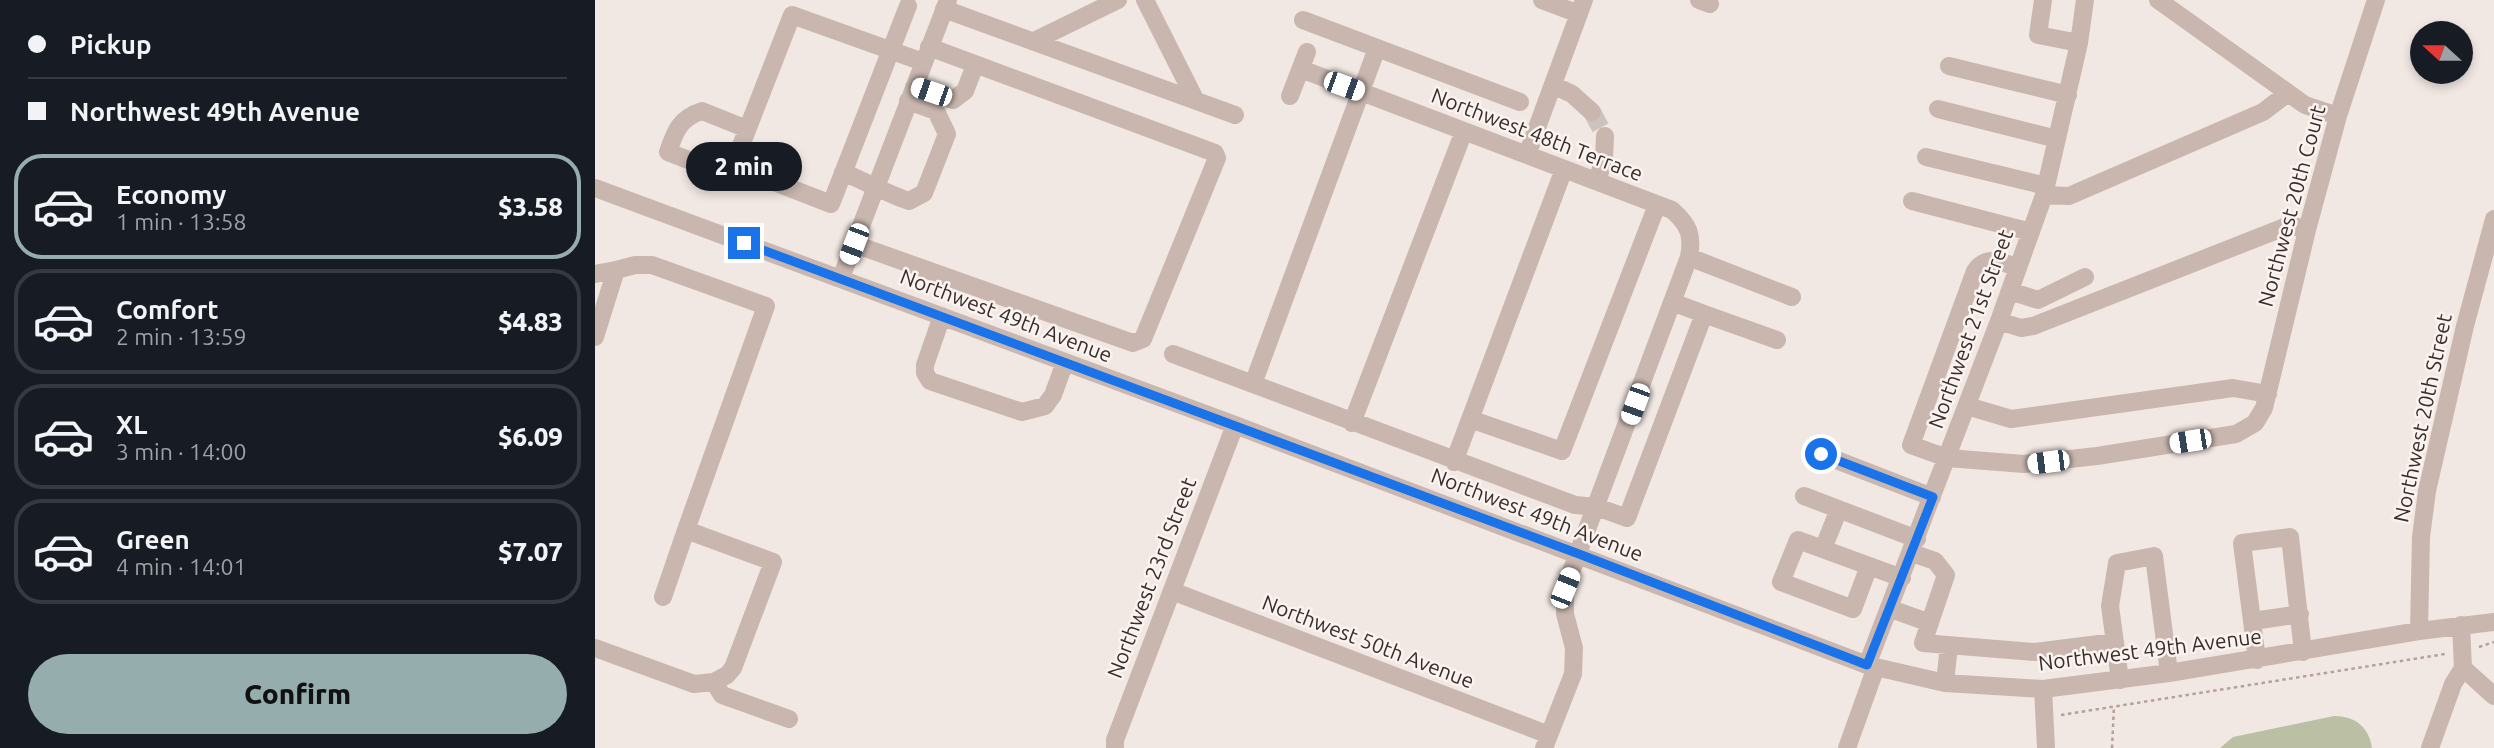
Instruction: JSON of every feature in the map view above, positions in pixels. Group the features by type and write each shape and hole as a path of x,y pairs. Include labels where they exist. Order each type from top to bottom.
{"street":[{"path":"1034,41 1118,0"},
{"path":"1145,0 1196,101"},
{"path":"1527,155 1582,7 1542,0"},
{"path":"2043,0 2038,35 2079,43"},
{"name":"Northwest 21st Street","path":"1846,748 1902,578 2045,191 2079,43 2085,0"},
{"path":"2158,0 2305,105 2338,116"},
{"name":"Northwest 20th Court","path":"1947,458 2024,464 2073,459 2236,434 2255,423 2268,394 2307,230 2338,116 2374,1"},
{"path":"841,278 946,5 1235,116"},
{"path":"733,166 831,204 908,6"},
{"path":"747,130 702,111 685,117 674,132 668,152 725,174 733,166 795,7 892,51 958,58 1215,153 1217,158 1143,339 1133,343 854,244"},
{"path":"1303,20 1520,102"},
{"path":"1253,384 1377,48"},
{"path":"1290,96 1307,52"},
{"path":"958,58 964,70 983,77 1003,74"},
{"path":"1949,66 2068,95"},
{"name":"Northwest 48th Terrace","path":"1301,69 1672,211 1683,220 1690,231 1692,243 1689,257"},
{"path":"911,94 953,100 965,91 972,73"},
{"path":"1553,85 1571,94 1592,112"},
{"path":"1926,157 2069,196 2263,112 2288,93"},
{"path":"843,172 885,193 909,201 924,193 947,134 936,111 911,94"},
{"path":"1938,109 2057,139"},
{"path":"1352,423 1464,131"},
{"path":"1597,181 1604,159 1605,136"},
{"path":"1454,462 1564,169"},
{"name":"Northwest 49th Avenue","path":"596,194 841,278 1872,666 1945,683 2043,688 2120,680 2257,660 2419,631 2494,622"},
{"path":"1912,201 2031,232"},
{"path":"1470,419 1562,451 1657,205"},
{"name":"Northwest 20th Street","path":"2419,631 2421,537 2427,491 2465,326 2494,219"},
{"path":"1999,321 2021,328 2033,326 2290,225 2307,230"},
{"path":"1546,742 1573,674 1574,648 1565,614 1565,588 1689,257 1792,297"},
{"path":"1947,458 1911,445 1975,271 1984,262 1993,260 2017,267"},
{"path":"595,274 635,265 652,265 766,306 663,597"},
{"path":"595,337 616,270"},
{"path":"2010,290 2038,300 2085,277"},
{"path":"1672,302 1776,340"},
{"path":"1173,354 1454,462 1575,505 1597,507 1627,518 1704,314"},
{"path":"943,316 925,365 925,373 930,381 1022,412 1045,406 1053,396 1065,362"},
{"path":"1967,406 2011,419 2233,388 2268,394"},
{"name":"Northwest 23rd Street","path":"1115,748 1115,740 1235,425"},
{"path":"1821,454 1933,497"},
{"path":"1804,496 1839,509 1914,546 1935,561 1946,575 1923,643 2035,652 2115,642"},
{"path":"1823,549 1839,509"},
{"path":"595,648 694,684 715,682 733,668 773,562 686,530"},
{"path":"2257,660 2242,543 2290,537 2303,652"},
{"path":"1869,566 1853,609 1781,582 1797,540 1823,549 1902,578"},
{"path":"2120,680 2110,606 2117,563 2154,556 2169,673"},
{"name":"Northwest 50th Avenue","path":"1172,591 1546,742"},
{"path":"1891,609 1930,623"},
{"path":"2253,621 2300,614"},
{"path":"2430,748 2462,660 2461,625"},
{"path":"1945,683 1949,645"},
{"path":"2462,660 2494,696"},
{"path":"715,682 722,695 789,719"},
{"path":"2043,688 2046,748"}],"path":[{"path":"2044,717 2462,660 2494,642"},
{"path":"2112,748 2113,706"}],"green space":[{"path":"2334,716 2348,718 2360,724 2368,734 2372,748 2220,748 2233,737"}],"tunnel":[{"path":"1592,112 1605,136"}],"route":[{"path":"744,243 1579,554 1867,665 1933,497 1821,454"}]}
